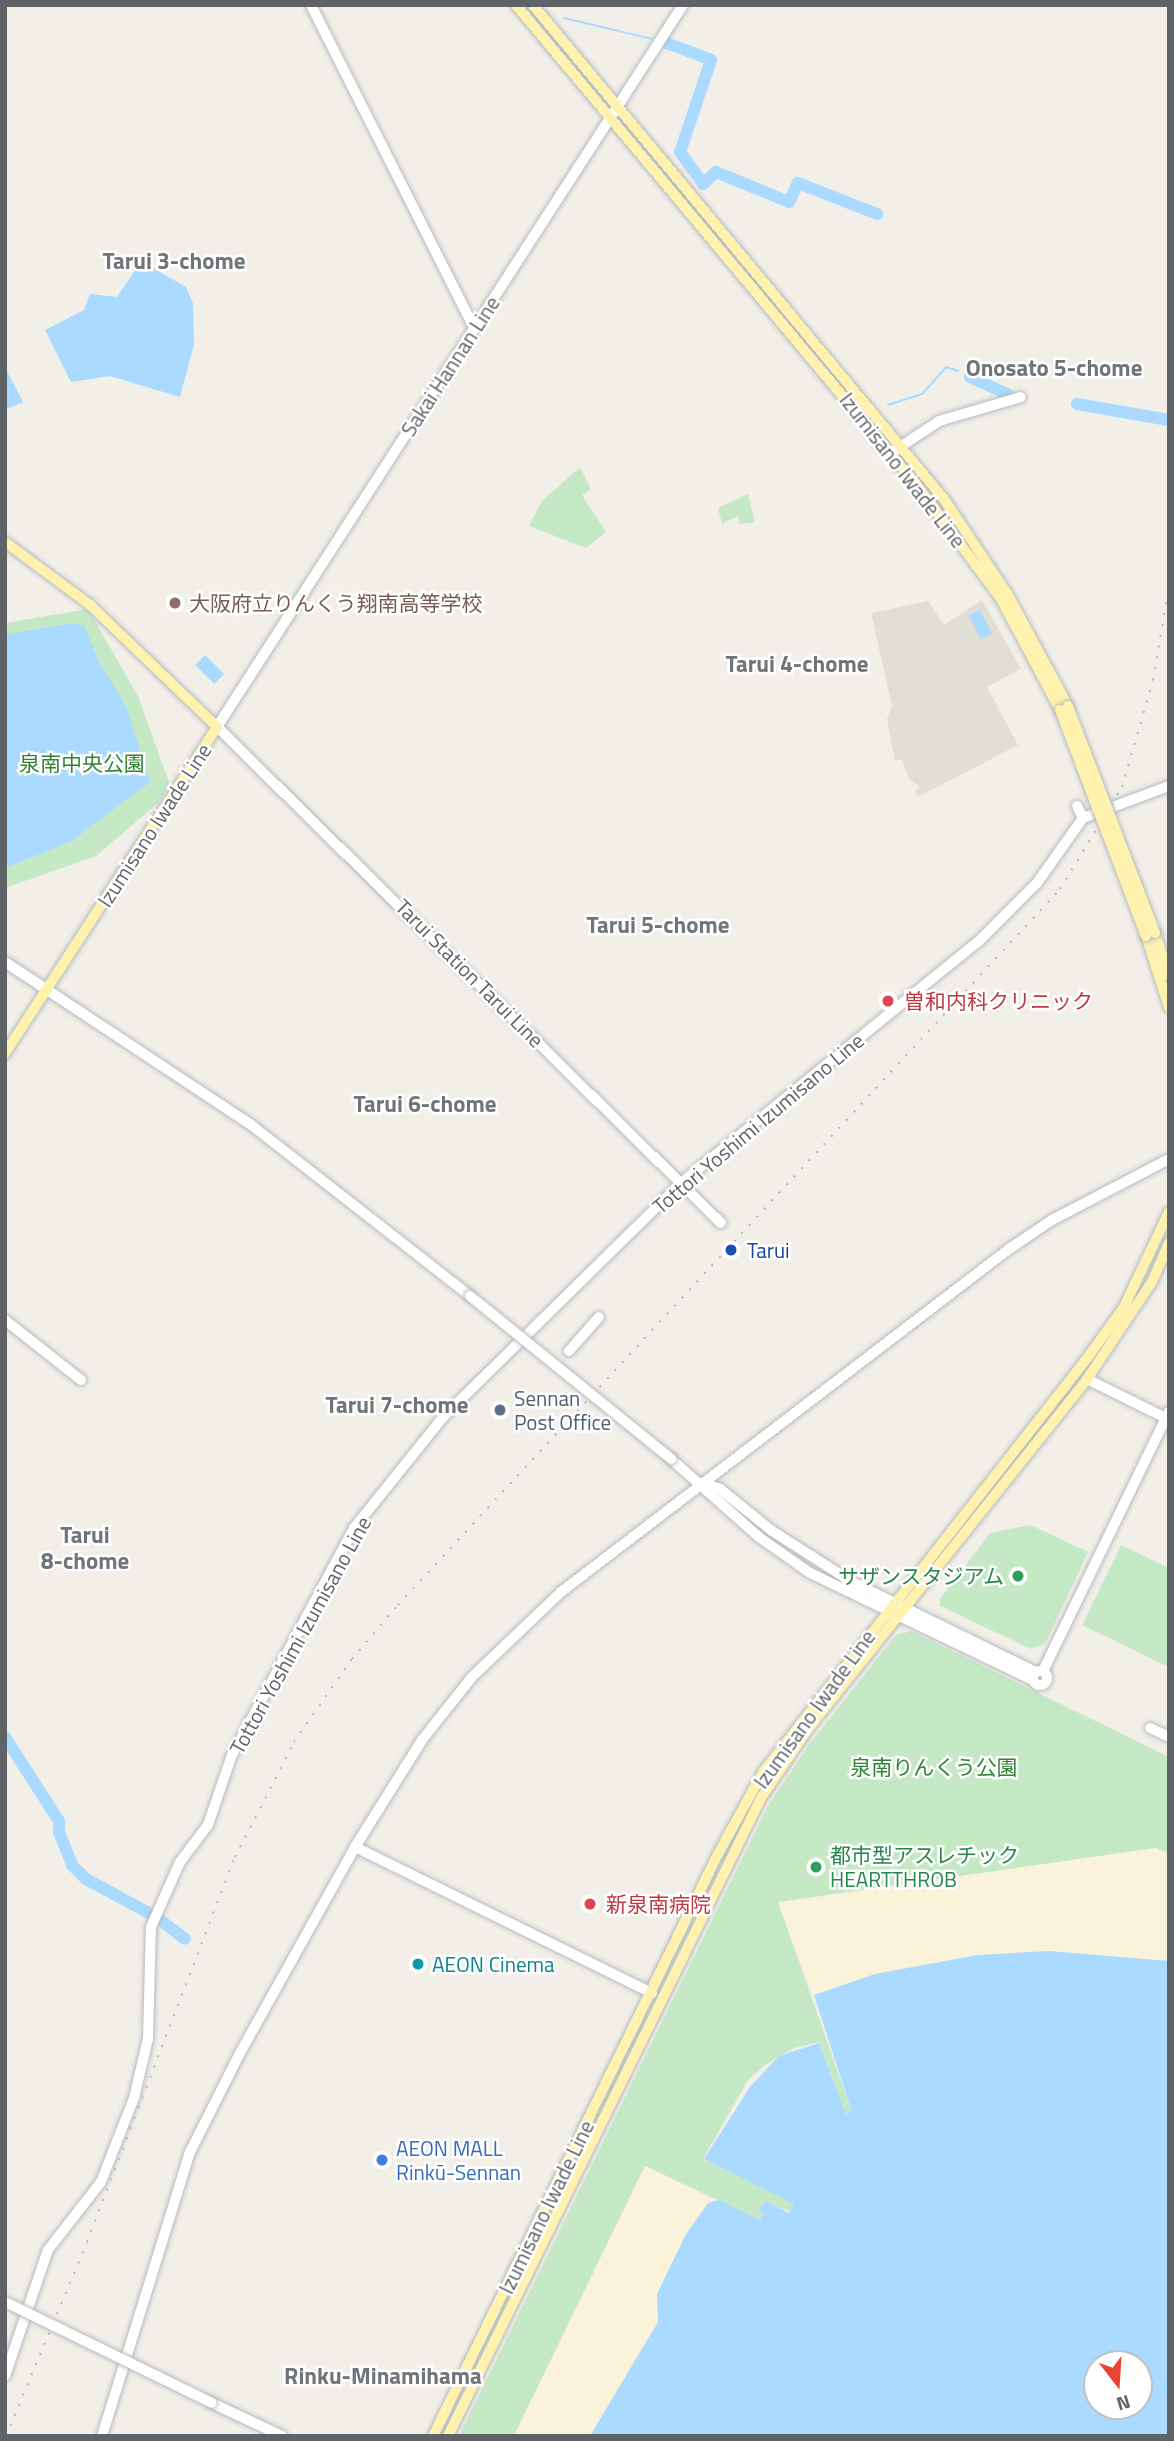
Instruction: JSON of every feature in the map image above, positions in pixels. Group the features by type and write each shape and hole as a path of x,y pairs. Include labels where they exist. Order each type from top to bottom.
{"main road":[{"name":"Izumisano Iwade Line","path":"516,5 892,453 1001,599 1064,708"},
{"name":"Izumisano Iwade Line","path":"533,5 902,445 1008,595 1064,708 1150,935 1169,976"},
{"name":"Izumisano Iwade Line","path":"5,542 90,605 217,727 5,1054"},
{"name":"Izumisano Iwade Line","path":"1150,935 1169,1007"},
{"name":"Izumisano Iwade Line","path":"449,2436 756,1807 808,1729 896,1609 1124,1307 1169,1212"},
{"name":"Izumisano Iwade Line","path":"433,2436 718,1854 763,1772 1087,1379 1152,1282 1169,1243"}],"street":[{"path":"311,5 474,327"},
{"name":"Sakai Hannan Line","path":"217,727 683,5"},
{"path":"892,453 939,421 1021,397"},
{"name":"Tarui Station Tarui Line","path":"217,727 720,1223"},
{"path":"1077,806 1083,818 1169,786"},
{"name":"Tottori Yoshimi Izumisano Line","path":"5,2376 48,2250 101,2182 134,2098 148,2039 150,1927 180,1862 208,1825 232,1755 354,1528 443,1416 681,1183 978,942 1037,883 1083,818"},
{"path":"5,962 250,1124 470,1296 701,1483 759,1537 810,1573 1037,1674 1167,1415 1087,1379"},
{"path":"102,2436 190,2152 240,2053 355,1847 422,1740 472,1677 561,1591 1009,1249 1052,1220 1169,1159"},
{"path":"569,1351 599,1317"},
{"path":"5,1320 81,1380"},
{"path":"1150,1728 1169,1737"},
{"path":"355,1847 652,1993"},
{"path":"5,2302 282,2436"}],"shaded area":[{"path":"982,600 1021,669 987,687 1018,745 918,797 915,791 920,787 909,778 901,759 895,761 887,719 892,706 871,613 928,601 944,625"}],"green space":[{"path":"580,467 591,489 582,495 606,532 586,548 529,526 542,501"},
{"path":"748,494 755,522 740,524 738,516 722,524 718,508"},
{"name":"泉南中央公園","path":"88,609 138,696 170,785 158,803 96,856 5,888 5,623"},
{"name":"サザンスタジアム","path":"1030,1525 1088,1552 1045,1644 1031,1649 940,1606 940,1599 990,1533"},
{"path":"1121,1545 1169,1568 1169,1667 1082,1625"},
{"name":"泉南りんくう公園","path":"911,1631 1169,1757 1169,1854 1156,1848 778,1902 852,2112 846,2114 819,2042 794,2048 765,2065 748,2080 703,2159 794,2203 790,2212 766,2201 758,2211 763,2214 760,2220 645,2166 514,2436 459,2436 768,1806 809,1745 896,1635"}],"sand":[{"path":"1156,1848 1169,1854 1169,1961 1049,1951 978,1955 875,1974 814,1995 778,1903"},
{"path":"645,2166 714,2199 686,2234 657,2302 658,2322 590,2436 514,2436"}],"water":[{"path":"151,267 186,287 193,303 194,344 180,397 110,376 71,382 45,330 84,310 90,294 117,297 136,269 144,272"},
{"path":"5,367 23,402 5,410"},
{"path":"980,610 992,633 981,639 969,616"},
{"name":"泉南中央公園","path":"74,623 84,626 100,664 126,706 150,782 70,842 5,868 5,634"},
{"path":"205,655 224,674 214,684 195,665"},
{"path":"1049,1951 1169,1961 1169,2436 590,2436 658,2322 657,2294 686,2234 708,2203 719,2200 760,2220 763,2214 758,2211 766,2201 789,2213 794,2204 704,2159 750,2087 779,2056 819,2043 846,2114 852,2112 814,1995 875,1974 978,1955"}],"waterway":[{"path":"564,18 652,39"},
{"path":"667,43 711,60 680,152 703,184 716,172 789,202 798,183 877,214"},
{"path":"888,405 922,394 946,367 958,371"},
{"path":"970,377 1007,394"},
{"path":"1077,404 1169,420"},
{"path":"5,1737 59,1821 59,1832 72,1865 86,1879 149,1913"},
{"path":"160,1920 185,1939"}],"railway":[{"path":"6,2436 87,2242 235,1857 294,1742 352,1659 398,1605 1060,889 1122,787 1153,680 1169,586"}],"place":[{"name":"大阪府立りんくう翔南高等学校","path":"175,603"},
{"name":"曽和内科クリニック","path":"888,1001"},
{"name":"Tarui","path":"731,1250"},
{"name":"Sennan Post Office","path":"500,1410"},
{"name":"サザンスタジアム","path":"1018,1576"},
{"name":"都市型アスレチック HEARTTHROB","path":"816,1867"},
{"name":"新泉南病院","path":"590,1904"},
{"name":"AEON Cinema","path":"418,1964"},
{"name":"AEON MALL Rinkū-Sennan","path":"382,2160"}],"district":[{"name":"Tarui 3-chome","path":"174,261"},
{"name":"Onosato 5-chome","path":"1054,368"},
{"name":"Tarui 4-chome","path":"797,664"},
{"name":"Tarui 5-chome","path":"658,925"},
{"name":"Tarui 6-chome","path":"425,1104"},
{"name":"Tarui 7-chome","path":"397,1405"},
{"name":"Tarui 8-chome","path":"85,1548"},
{"name":"Rinku-Minamihama","path":"383,2376"}]}
